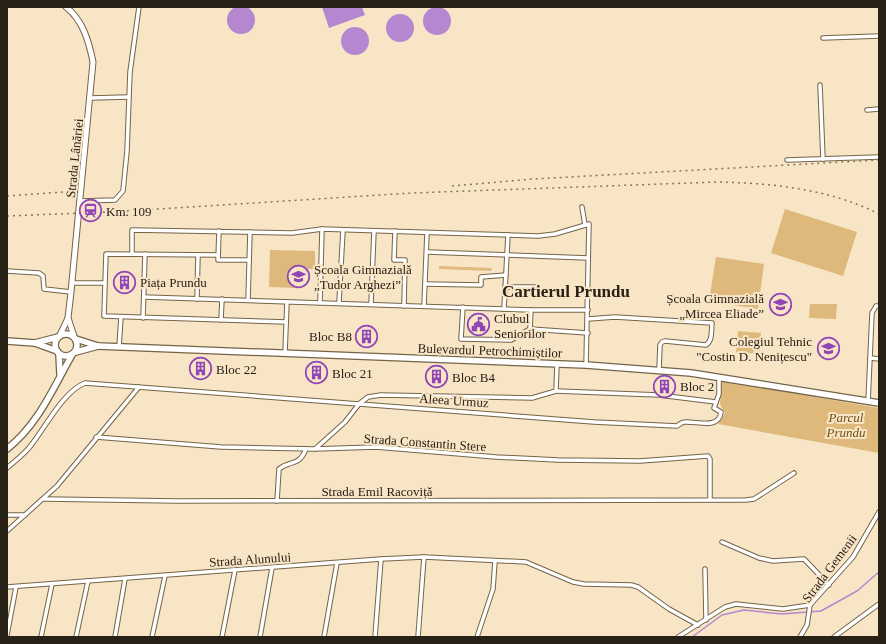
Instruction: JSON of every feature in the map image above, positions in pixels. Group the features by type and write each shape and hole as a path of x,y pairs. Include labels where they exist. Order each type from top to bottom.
{"main road":[{"path":"7,449 22,436 34,422 78,346 75,338 67,334 35,343"},
{"path":"59,336 55,344 58,352 60,375"},
{"name":"Bulevardul Petrochimiștilor","path":"75,338 98,346 586,365 659,370 879,403"},
{"path":"7,341 35,343 58,352 66,357 74,353"},
{"name":"Bulevardul Petrochimiștilor","path":"74,353 98,346"}],"street":[{"name":"Strada Lânăriei","path":"66,7 84,30 90,45 93,62 81,201 68,318"},
{"path":"81,201 115,200 123,191 127,151 128,97 139,7"},
{"path":"823,38 879,36"},
{"path":"820,85 823,159"},
{"path":"91,98 128,97"},
{"path":"867,110 879,109"},
{"path":"787,160 879,156"},
{"path":"582,207 585,225"},
{"path":"132,254 132,230 292,233 322,229 508,235 555,234 589,224 588,333 586,365"},
{"path":"320,303 322,229"},
{"path":"339,303 343,230"},
{"path":"219,231 218,260 249,260"},
{"path":"372,304 374,231"},
{"path":"248,300 250,232"},
{"path":"395,232 394,260 405,260 404,306"},
{"path":"424,306 428,233"},
{"path":"504,309 508,235"},
{"path":"427,252 588,258"},
{"path":"218,255 106,254 104,316 286,322"},
{"path":"143,318 146,254"},
{"path":"197,299 198,255"},
{"path":"7,271 39,273 42,276 44,289 71,292"},
{"path":"425,284 481,285 481,277 506,275"},
{"path":"72,283 104,283"},
{"path":"505,287 537,287"},
{"path":"144,297 531,310 588,310"},
{"path":"221,320 222,299"},
{"path":"285,353 287,302"},
{"path":"868,402 872,313 876,306 879,306"},
{"path":"463,308 461,340 511,340 530,329 588,333"},
{"path":"530,329 531,310"},
{"path":"119,347 121,317"},
{"path":"588,319 615,317 712,323 710,343 706,345 666,341 662,342 660,346 659,370"},
{"path":"59,336 68,318"},
{"path":"68,318 75,338"},
{"path":"870,358 879,359"},
{"path":"556,391 557,364"},
{"name":"Aleea Urmuz","path":"7,468 31,446 69,394 78,386 85,383 677,426 684,422 710,424 717,420 721,412 714,408 719,394 720,378"},
{"path":"7,531 57,486 96,437 139,387"},
{"path":"314,449 345,422 359,404 368,397 381,395 512,399 532,398 556,391 659,395 716,402"},
{"name":"Strada Constantin Stere","path":"96,437 221,447 306,449 376,447 496,457 640,461 708,456 710,459 710,499"},
{"path":"277,501 279,470 298,461 304,456 306,449"},
{"name":"Strada Emil Racoviță","path":"44,499 277,501 746,500 754,499 794,473"},
{"name":"Strada Gemenii","path":"800,637 808,617 810,607 853,557 879,512"},
{"path":"7,515 24,515"},
{"path":"722,542 759,558 773,561 804,559 829,585"},
{"path":"418,637 424,557"},
{"name":"Strada Alunului","path":"7,587 424,557 531,563 568,580 584,584 626,585 638,587 669,610 698,625"},
{"path":"375,637 381,559"},
{"path":"477,637 493,589 495,561"},
{"path":"324,637 337,563"},
{"path":"260,637 272,568"},
{"path":"705,569 706,620"},
{"path":"222,637 235,570"},
{"path":"152,637 165,576"},
{"path":"115,637 125,578"},
{"path":"76,637 88,581"},
{"path":"41,637 52,584"},
{"path":"7,635 16,587"},
{"path":"678,637 725,607 736,604 783,609 810,607"},
{"path":"834,637 879,604"}],"green space":[{"path":"785,209 857,232 843,276 771,253"},
{"path":"270,250 315,251 315,269 303,269 303,265 296,265 295,288 269,287"},
{"path":"716,257 764,264 758,309 709,301"},
{"path":"439,266 492,268 491,271 439,269"},
{"path":"810,304 837,304 836,319 809,318"},
{"path":"738,331 761,333 759,354 736,352"},
{"name":"Parcul Prundu","path":"722,381 879,408 879,453 718,424 725,413 720,404"}],"shaded area":[{"path":"241,6 251,10 255,20 251,30 241,34 231,30 227,20 231,10"},
{"path":"322,7 362,7 365,15 329,28"},
{"path":"437,7 447,11 451,21 447,31 437,35 427,31 423,21 427,11"},
{"path":"400,14 410,18 414,28 410,38 400,42 390,38 386,28 390,18"},
{"path":"355,27 365,31 369,41 365,51 355,55 345,51 341,41 345,31"}],"waterway":[{"path":"692,637 722,615 744,610 782,614 821,611 857,591 879,572"}],"railway":[{"path":"452,186 533,179 879,160"},
{"path":"7,216 110,212 412,193 718,182 759,184 800,189 820,193 860,205 879,214"},
{"path":"7,196 63,192"}],"place":[{"name":"Km. 109","path":"90,211"},
{"name":"Școala Gimnazială „Tudor Arghezi”","path":"299,276"},
{"name":"Piața Prundu","path":"124,282"},
{"name":"Școala Gimnazială „Mircea Eliade”","path":"780,305"},
{"name":"Clubul Seniorilor","path":"479,325"},
{"name":"Bloc B8","path":"367,336"},
{"name":"Colegiul Tehnic \"Costin D. Nenițescu\"","path":"828,348"},
{"name":"Bloc 22","path":"200,369"},
{"name":"Bloc 21","path":"317,373"},
{"name":"Bloc B4","path":"437,377"},
{"name":"Bloc 2","path":"665,386"}],"district":[{"name":"Cartierul Prundu","path":"566,291"}]}
